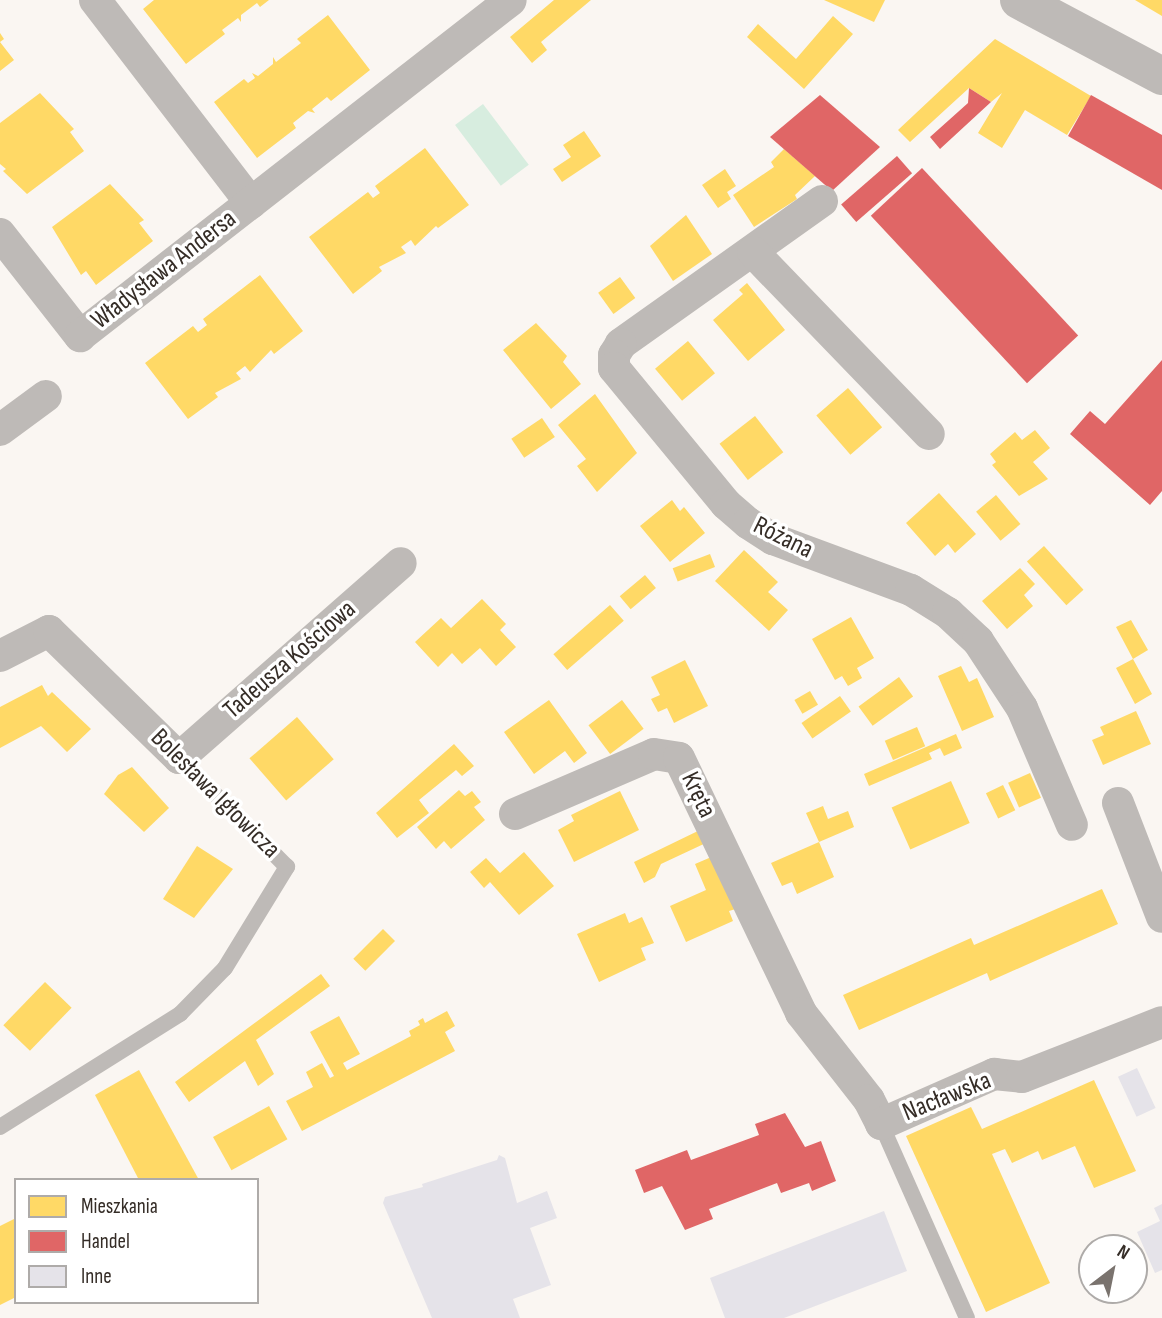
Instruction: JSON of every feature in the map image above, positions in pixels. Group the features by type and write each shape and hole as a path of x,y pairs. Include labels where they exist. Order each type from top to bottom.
{"street":[{"name":"Władysława Andersa","path":"95,0 251,203"},
{"name":"Władysława Andersa","path":"0,234 80,336 511,0"},
{"path":"1019,0 1162,76"},
{"name":"Różana","path":"822,201 621,344 614,355 614,369 726,504 748,523 773,539 911,590 948,613 978,641 1022,708 1072,825"},
{"path":"753,252 929,434"},
{"path":"0,430 46,396"},
{"name":"Tadeusza Kościowa","path":"179,758 401,562"},
{"name":"Bolesława Igłowicza","path":"0,656 49,631 179,758"},
{"name":"Kręta","path":"515,814 654,754 679,758 774,956"},
{"path":"1118,803 1162,917"},
{"name":"Nacławska","path":"774,956 801,1013 869,1100 881,1124 995,1074 1022,1077 1162,1022"}],"lane":[{"name":"Bolesława Igłowicza","path":"0,1127 180,1014 225,968 287,867 179,758"},
{"path":"881,1124 967,1318"}],"green space":[{"path":"483,104 529,165 501,186 455,125"}],"building: Mieszkania":[{"path":"154,0 269,0 260,7 257,3 241,15 241,22 238,18 222,30 225,34 186,64 143,9"},
{"path":"554,0 591,0 541,42 547,50 532,63 510,37"},
{"path":"824,0 885,0 874,22"},
{"path":"1135,0 1162,0 1162,16"},
{"path":"328,15 370,70 331,101 327,97 312,109 315,113 308,111 293,123 296,128 257,158 214,102 244,79 248,83 255,78 252,73 258,76 273,64 273,57 276,62 301,43 297,39"},
{"path":"833,16 853,34 804,89 747,37 758,24 796,59"},
{"path":"995,39 1091,96 1067,135 1025,110 1002,148 978,133 1002,93 991,102 969,88 910,142 898,130"},
{"path":"0,42 14,60 0,71"},
{"path":"40,93 74,129 70,132 84,151 27,194 3,171 6,169 0,164 0,123"},
{"path":"584,131 601,156 562,182 553,169 571,157 563,145"},
{"path":"425,148 469,205 438,228 436,226 415,246 411,240 401,247 406,253 379,267 382,271 353,294 309,237 368,192 373,198 380,193 375,186"},
{"path":"784,149 815,176 795,195 797,199 754,227 733,195 774,167 771,162"},
{"path":"725,169 736,186 727,192 731,199 718,208 702,185"},
{"path":"110,184 144,220 139,223 153,241 96,285 86,271 81,275 52,227"},
{"path":"686,215 712,254 673,281 650,246"},
{"path":"260,275 303,331 274,354 271,350 250,372 245,366 236,373 241,379 215,393 218,397 188,419 145,363 193,326 198,332 207,325 203,319"},
{"path":"620,277 635,298 613,314 598,293"},
{"path":"747,283 785,330 748,361 713,320 743,294 739,290"},
{"path":"536,323 567,356 563,362 581,384 551,409 503,350"},
{"path":"688,341 715,373 682,401 655,369"},
{"path":"848,388 882,427 850,455 816,416"},
{"path":"595,394 637,453 597,492 577,466 586,459 558,425"},
{"path":"755,416 783,452 748,480 720,444"},
{"path":"542,418 555,437 524,458 511,439"},
{"path":"1035,430 1050,448 1033,462 1048,479 1019,496 992,465 996,462 990,454 1015,432 1022,440"},
{"path":"939,493 976,534 955,553 948,544 935,556 906,523"},
{"path":"996,495 1020,524 1001,541 976,512"},
{"path":"672,500 680,511 684,507 705,533 670,562 640,526"},
{"path":"1044,546 1083,590 1066,605 1027,561"},
{"path":"744,550 778,582 768,592 788,610 769,631 715,581"},
{"path":"710,554 715,567 678,581 673,568"},
{"path":"1020,568 1035,584 1024,595 1033,606 1007,629 982,601"},
{"path":"645,575 656,588 631,609 620,596"},
{"path":"482,599 506,624 500,630 516,647 496,666 480,648 462,664 452,653 438,667 415,642 441,618 451,628"},
{"path":"610,605 624,621 567,670 553,654"},
{"path":"851,617 874,658 857,668 862,678 848,686 842,676 835,680 812,639"},
{"path":"1131,620 1148,650 1133,659 1116,627"},
{"path":"1133,659 1152,694 1135,704 1116,668"},
{"path":"685,660 708,706 674,723 667,708 658,712 651,699 660,695 651,677"},
{"path":"961,666 969,682 977,678 994,717 962,731 938,676"},
{"path":"899,677 913,696 873,726 859,706"},
{"path":"42,685 48,696 52,692 91,729 67,752 41,726 0,748 0,707"},
{"path":"810,691 818,705 802,714 794,700"},
{"path":"840,696 851,712 812,739 801,723"},
{"path":"549,700 587,753 574,763 565,751 534,774 504,732"},
{"path":"622,700 644,729 610,754 588,725"},
{"path":"1136,711 1151,744 1103,765 1092,740 1104,735 1100,727"},
{"path":"297,717 334,759 286,801 249,758"},
{"path":"917,727 925,746 893,760 885,741"},
{"path":"956,734 962,748 944,756 940,748 929,753 932,759 869,786 864,774"},
{"path":"454,744 474,766 462,776 456,770 419,800 429,813 397,838 376,813"},
{"path":"132,767 169,808 144,832 104,794 118,775"},
{"path":"1030,773 1041,798 1019,807 1008,783"},
{"path":"951,781 970,823 910,849 892,807"},
{"path":"1003,785 1015,810 998,818 986,793"},
{"path":"459,790 465,796 472,791 481,802 474,807 485,820 451,849 444,841 436,849 417,827"},
{"path":"620,791 639,830 574,862 558,830 574,821 571,815"},
{"path":"823,806 828,819 848,811 854,827 819,842 806,813"},
{"path":"702,829 708,842 661,864 655,877 644,883 634,862"},
{"path":"819,842 834,877 797,894 792,882 782,886 771,863"},
{"path":"197,846 233,869 194,918 163,899"},
{"path":"524,852 554,886 519,915 490,882 484,888 470,872 486,858 500,873"},
{"path":"716,855 739,908 729,911 733,921 686,942 670,906 706,890 695,864"},
{"path":"1102,889 1118,924 990,981 987,973 859,1030 843,995 971,938 974,945"},
{"path":"625,913 629,923 642,917 654,943 641,948 646,960 599,982 577,934"},
{"path":"383,929 395,941 365,971 353,959"},
{"path":"321,974 330,986 256,1040 274,1074 258,1086 245,1061 189,1102 175,1082"},
{"path":"45,982 72,1008 30,1051 3,1025"},
{"path":"447,1011 455,1026 445,1032 455,1051 302,1131 286,1101 313,1087 306,1072 322,1063 330,1078 334,1076 310,1032 339,1016 360,1054 343,1063 347,1070 411,1036 409,1031 420,1025 418,1021 423,1018 425,1023"},
{"path":"139,1070 198,1178 138,1178 95,1095"},
{"path":"1094,1080 1136,1171 1094,1188 1075,1146 1042,1160 1038,1151 1012,1163 1005,1149 992,1154 1050,1283 986,1312 906,1136 971,1107 982,1129"},
{"path":"269,1106 287,1139 231,1170 213,1137"},
{"path":"14,1219 14,1298 0,1305 0,1226"}],"building: Handel":[{"path":"969,88 991,102 940,149 930,137 968,103"},
{"path":"820,95 880,147 832,191 770,137"},
{"path":"1091,95 1162,135 1162,190 1068,136"},
{"path":"897,156 912,173 856,222 841,205"},
{"path":"922,168 1078,335 1027,383 871,216"},
{"path":"1162,360 1162,491 1150,505 1070,434 1090,411 1105,424"},
{"path":"785,1113 805,1147 821,1141 836,1181 812,1191 809,1183 781,1193 777,1183 709,1209 713,1219 685,1230 662,1186 644,1193 635,1170 687,1150 691,1160 759,1135 755,1124"}],"building: Inne":[{"path":"1137,1068 1156,1108 1137,1117 1118,1077"},
{"path":"499,1155 505,1158 517,1203 547,1191 557,1218 530,1228 551,1285 513,1299 520,1318 432,1318 383,1203 385,1197 423,1187 422,1184 497,1160"},
{"path":"1162,1204 1162,1270 1155,1273 1148,1257 1148,1234 1137,1232 1160,1221 1154,1208"},
{"path":"884,1211 907,1271 784,1318 725,1318 710,1278"}]}
